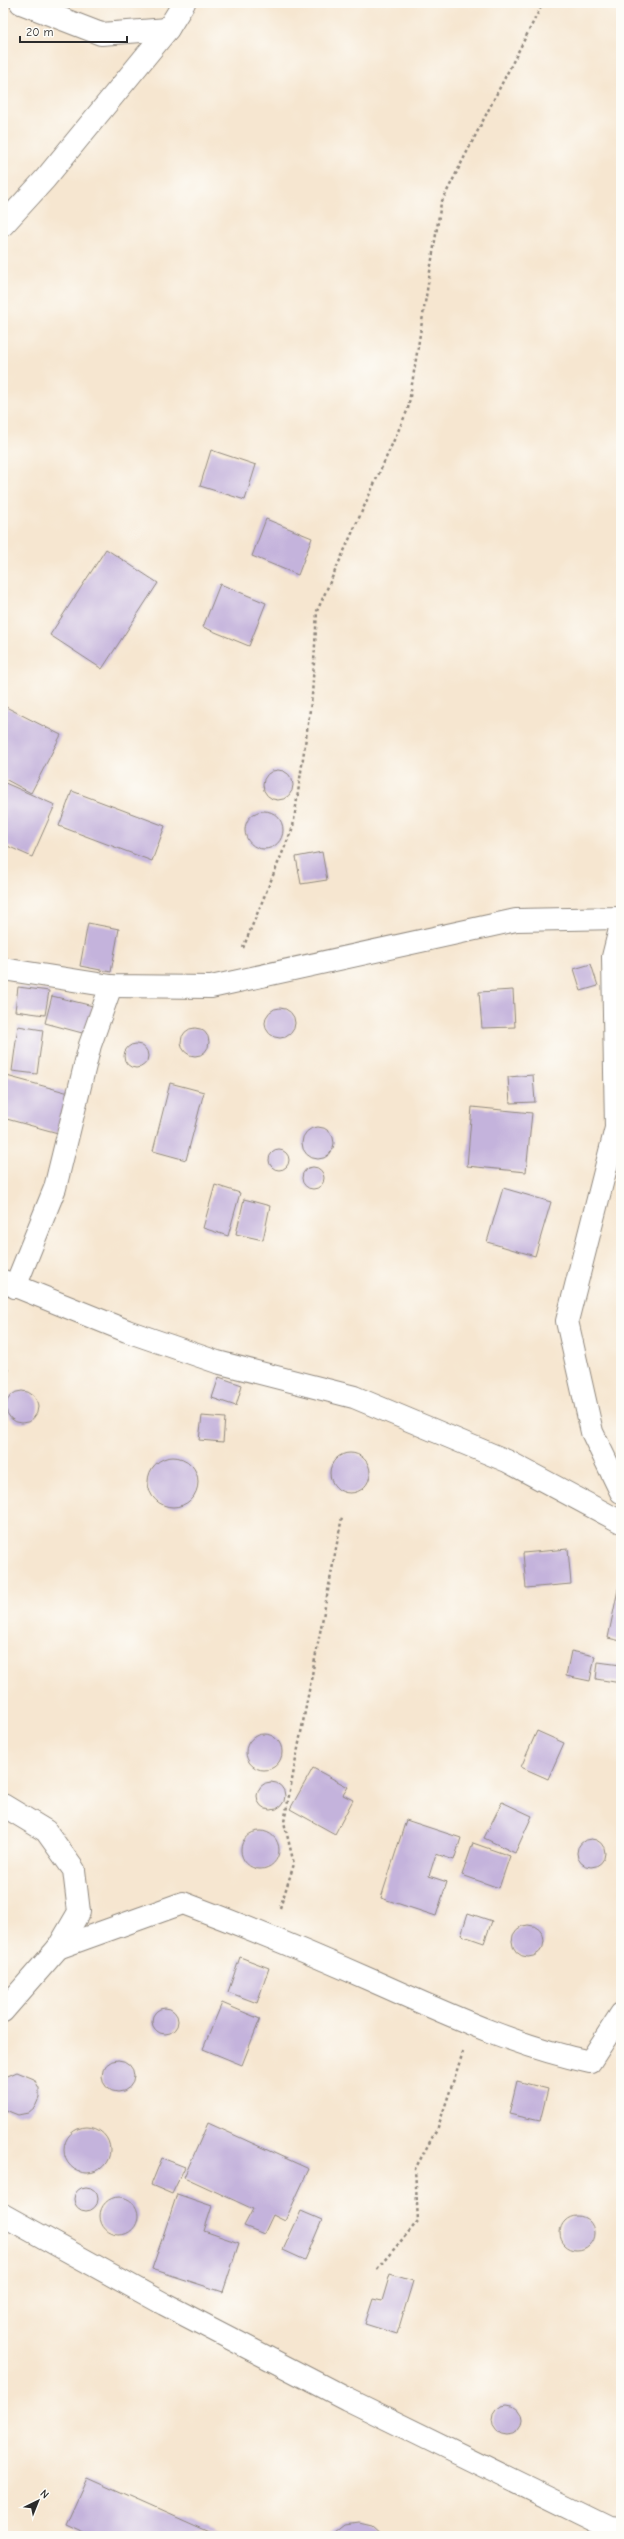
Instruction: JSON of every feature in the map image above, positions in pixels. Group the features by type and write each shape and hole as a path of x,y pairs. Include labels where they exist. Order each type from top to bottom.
{"street":[{"path":"21,3 101,34 168,29"},
{"path":"3,225 45,179 168,29 184,3"},
{"path":"3,969 112,986 211,987 516,920 621,918"},
{"path":"621,925 613,957 616,1128 567,1321 592,1432 621,1492"},
{"path":"112,986 90,1045 55,1188 9,1284 127,1331 217,1362 354,1397 507,1461 621,1522"},
{"path":"3,1805 46,1831 74,1870 79,1912 58,1948 3,2011"},
{"path":"58,1948 183,1903 272,1936 472,2025 559,2056 590,2062 621,2014"},
{"path":"3,2215 164,2304 347,2399 610,2528 621,2529"}],"path":[{"path":"241,954 293,827 312,696 317,611 408,409 441,203 543,3"},
{"path":"272,1936 294,1864 284,1822 342,1517"},
{"path":"377,2269 418,2221 415,2170 438,2127 472,2025"}],"building":[{"path":"211,450 256,465 245,500 200,486"},
{"path":"266,519 312,538 298,575 252,556"},
{"path":"106,549 158,583 102,669 50,635"},
{"path":"220,584 266,603 249,646 203,627"},
{"path":"4,706 61,735 31,793 3,778"},
{"path":"278,770 288,775 293,785 288,795 278,800 268,795 263,785 268,775"},
{"path":"3,782 55,805 32,857 3,844"},
{"path":"72,791 165,826 152,861 59,826"},
{"path":"260,811 268,811 278,816 282,823 282,837 278,844 268,849 260,849 250,844 248,841 245,834 245,826 250,816 253,814"},
{"path":"322,852 327,880 301,884 296,857"},
{"path":"88,923 119,929 111,972 80,966"},
{"path":"591,964 598,986 581,991 574,969"},
{"path":"18,987 49,991 45,1015 15,1011"},
{"path":"513,990 515,1027 482,1028 479,992"},
{"path":"52,996 93,1006 86,1034 45,1023"},
{"path":"280,1008 291,1012 295,1023 291,1034 280,1038 269,1034 265,1023 269,1012"},
{"path":"18,1026 43,1030 37,1074 12,1071"},
{"path":"195,1028 205,1032 209,1042 205,1052 195,1056 185,1052 181,1042 185,1032"},
{"path":"136,1044 145,1047 148,1056 145,1065 136,1068 127,1065 124,1056 127,1047"},
{"path":"3,1075 69,1093 58,1133 3,1118"},
{"path":"533,1075 535,1102 510,1103 508,1077"},
{"path":"170,1083 204,1092 186,1160 153,1151"},
{"path":"472,1107 532,1113 526,1172 467,1166"},
{"path":"315,1127 321,1127 330,1131 334,1143 330,1155 321,1159 315,1159 306,1155 302,1146 302,1140 306,1131"},
{"path":"279,1150 286,1153 289,1160 286,1167 279,1170 272,1167 269,1160 272,1153"},
{"path":"313,1167 317,1168 323,1174 323,1182 317,1188 313,1189 309,1188 303,1182 302,1178 303,1174 309,1168"},
{"path":"215,1185 240,1193 228,1236 203,1228"},
{"path":"503,1188 551,1202 535,1256 487,1242"},
{"path":"244,1199 270,1206 263,1240 236,1234"},
{"path":"3,1368 9,1370 3,1384"},
{"path":"219,1377 242,1385 236,1406 212,1398"},
{"path":"19,1391 25,1391 34,1395 38,1407 34,1419 25,1423 19,1423 10,1419 6,1410 6,1404 10,1395"},
{"path":"202,1416 225,1418 223,1442 199,1440"},
{"path":"350,1453 358,1455 364,1459 368,1465 370,1473 368,1481 364,1487 358,1491 350,1493 342,1491 336,1487 332,1481 330,1473 332,1465 336,1459 342,1455"},
{"path":"168,1457 178,1457 191,1464 198,1477 198,1487 191,1500 178,1507 168,1507 159,1503 152,1496 148,1487 148,1477 152,1468 159,1461"},
{"path":"568,1549 571,1584 526,1588 523,1553"},
{"path":"621,1580 621,1641 608,1638"},
{"path":"571,1651 595,1656 590,1681 566,1676"},
{"path":"598,1662 621,1665 621,1683 596,1679"},
{"path":"537,1731 564,1743 548,1779 521,1767"},
{"path":"268,1734 277,1739 281,1745 281,1759 277,1765 268,1770 260,1770 251,1765 247,1759 246,1748 251,1739 257,1735"},
{"path":"313,1768 348,1787 343,1795 353,1800 335,1834 290,1809"},
{"path":"271,1782 281,1786 285,1796 281,1806 271,1810 261,1806 257,1796 261,1786"},
{"path":"502,1802 532,1816 515,1853 484,1838"},
{"path":"406,1820 461,1838 454,1860 436,1854 429,1876 447,1882 436,1916 381,1898"},
{"path":"260,1831 273,1837 279,1850 273,1863 260,1869 247,1863 241,1850 247,1837"},
{"path":"591,1839 601,1843 605,1853 601,1863 591,1867 581,1863 577,1853 581,1843"},
{"path":"473,1843 510,1856 499,1888 462,1875"},
{"path":"468,1913 492,1921 484,1943 461,1935"},
{"path":"528,1925 539,1930 544,1941 539,1952 528,1957 517,1952 512,1941 517,1930"},
{"path":"240,1957 269,1968 257,2003 228,1992"},
{"path":"222,2003 260,2019 242,2065 203,2049"},
{"path":"165,2008 174,2012 178,2021 174,2030 165,2034 156,2030 152,2021 156,2012"},
{"path":"115,2060 121,2060 130,2064 134,2076 130,2088 121,2092 115,2092 106,2088 102,2079 102,2073 106,2064"},
{"path":"17,2072 34,2079 39,2088 39,2098 35,2107 28,2113 18,2115 3,2109 3,2078"},
{"path":"517,2081 548,2089 540,2121 509,2114"},
{"path":"208,2123 309,2169 285,2221 273,2215 264,2234 244,2226 253,2209 184,2177"},
{"path":"83,2127 91,2127 100,2131 106,2137 110,2150 106,2163 100,2169 91,2173 83,2173 74,2169 68,2163 64,2154 64,2146 68,2137 74,2131"},
{"path":"162,2158 185,2167 172,2194 151,2185"},
{"path":"86,2187 95,2190 98,2199 95,2208 86,2211 77,2208 74,2199 77,2190"},
{"path":"177,2194 212,2206 204,2231 239,2243 223,2292 152,2269"},
{"path":"115,2197 123,2197 133,2202 137,2209 137,2223 133,2230 123,2235 115,2235 105,2230 103,2227 100,2220 100,2212 105,2202 108,2200"},
{"path":"301,2211 322,2220 305,2260 283,2250"},
{"path":"574,2216 580,2216 584,2217 591,2223 594,2233 593,2240 587,2247 580,2250 574,2250 570,2249 563,2243 560,2236 560,2230 561,2226 567,2219"},
{"path":"390,2274 413,2281 397,2334 365,2324 373,2299 382,2301"},
{"path":"507,2405 518,2409 522,2420 518,2431 507,2435 496,2431 492,2420 496,2409"},
{"path":"87,2477 220,2536 92,2536 66,2524"},
{"path":"359,2522 372,2525 384,2536 331,2536 346,2524"}]}
